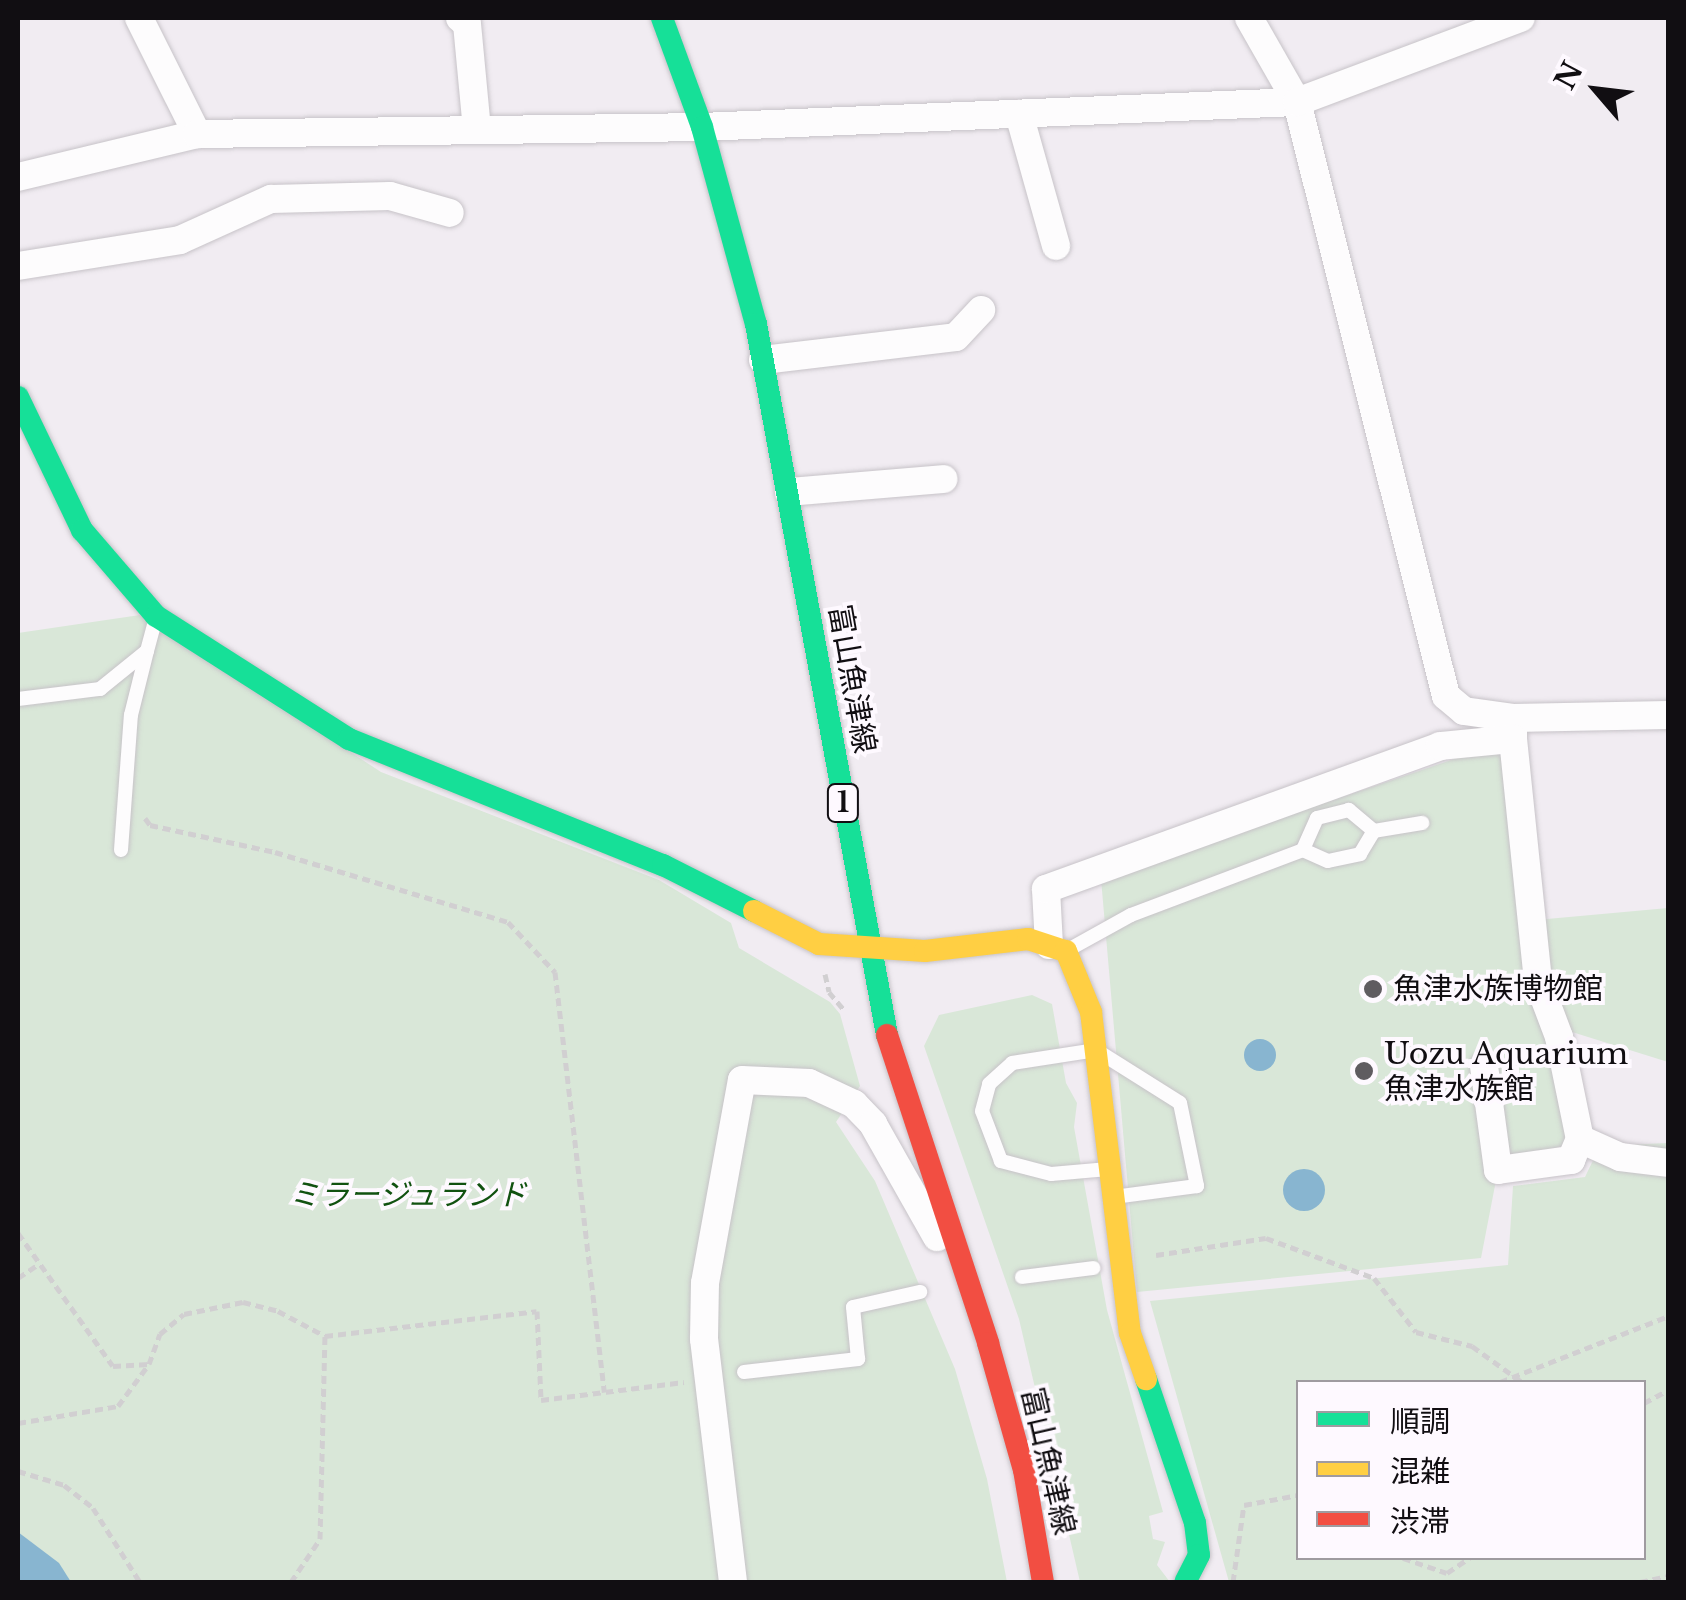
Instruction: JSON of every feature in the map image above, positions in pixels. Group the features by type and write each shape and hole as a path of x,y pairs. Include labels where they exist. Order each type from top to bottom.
{"street":[{"path":"139,18 197,134"},
{"path":"460,18 467,24 477,130"},
{"name":"富山魚津線","path":"662,18 702,127 763,360 869,947 902,1097 982,1323 1024,1470 1043,1582"},
{"path":"1248,18 1297,102 1446,696 1440,746"},
{"path":"18,176 197,134 702,127 1297,102 1520,18"},
{"path":"1018,114 1056,246"},
{"path":"18,266 180,240 271,199 390,196 450,214"},
{"path":"763,360 956,337 981,310"},
{"path":"18,396 82,530 156,616 348,738 663,865 818,944 925,950 1001,940 1057,948"},
{"path":"788,492 943,479"},
{"path":"1446,696 1464,711 1514,728"},
{"path":"1191,1580 1199,1555 1195,1523 1130,1333 1092,1012 1057,948 1046,889 1440,746 1514,728 1668,715"},
{"path":"1484,1066 1498,1170 1571,1160 1580,1139 1560,1037 1538,981 1514,728"},
{"path":"734,1582 704,1339 704,1283 742,1080 809,1083 854,1104 906,1180 982,1323"},
{"path":"1580,1139 1620,1157 1668,1163"}],"lane":[{"path":"121,850 131,715 156,616"},
{"path":"18,699 100,689 147,651"},
{"path":"1303,850 1317,818 1349,810 1374,831"},
{"path":"1057,948 1130,915 1303,850 1328,861 1360,854 1374,831 1422,823"},
{"path":"1109,1169 1051,1174 1001,1161 982,1112 989,1084 1012,1063 1096,1050 1180,1104 1197,1186 1112,1197"},
{"path":"1022,1277 1093,1268"},
{"path":"744,1372 858,1359 853,1307 920,1292"}],"path":[{"path":"126,788 150,825 275,852 508,922 555,972 604,1392"},
{"path":"18,1233 114,1366 149,1364"},
{"path":"1156,1256 1266,1238 1374,1278 1416,1332 1472,1346 1519,1380 1668,1316"},
{"path":"18,1278 40,1264"},
{"path":"18,1423 118,1406 149,1364 160,1334 184,1314 243,1302 278,1311 324,1336 537,1311 542,1400 688,1382"},
{"path":"291,1582 320,1539 324,1336"},
{"path":"1646,1402 1668,1390"},
{"path":"18,1471 64,1485 92,1508 140,1582"},
{"path":"1233,1582 1244,1506 1296,1495"},
{"path":"1409,1560 1447,1573 1466,1560"},
{"path":"1640,1582 1668,1576"}],"green space":[{"name":"ミラージュランド","path":"140,615 381,772 659,880 731,923 739,948 830,1002 840,1014 860,1086 836,1122 875,1181 955,1369 987,1479 1007,1582 18,1582 18,633"},
{"path":"1513,739 1525,916 1580,1139 1498,1170 1481,1258 1137,1292 1101,879"},
{"path":"1668,908 1668,1062 1572,1032 1547,980 1536,920"},
{"path":"1032,995 1052,1004 1066,1083 1077,1103 1074,1127 1107,1310 1163,1512 1149,1516 1153,1539 1165,1542 1157,1565 1170,1582 1080,1582 1019,1319 924,1046 939,1015"},
{"path":"1668,1143 1668,1582 1229,1582 1150,1301 1508,1265 1513,1186 1585,1177 1600,1146"}],"water":[{"path":"1260,1039 1271,1044 1276,1055 1271,1066 1260,1071 1249,1066 1244,1055 1249,1044"},
{"path":"1304,1169 1319,1175 1325,1190 1319,1205 1304,1211 1289,1205 1283,1190 1289,1175"},
{"path":"18,1532 59,1563 71,1582 18,1582"}],"traffic: fast":[{"path":"662,18 702,127 756,324 887,1035"},
{"path":"18,397 82,530 156,616 349,739 663,865 754,911"},
{"path":"1146,1379 1195,1523 1199,1555 1185,1582"}],"traffic: slow":[{"path":"754,911 819,944 925,951 1028,939 1066,951 1091,1012 1130,1333 1146,1379"}],"traffic: jam":[{"path":"887,1035 988,1343 1024,1470 1043,1582"}],"place":[{"name":"魚津水族博物館","path":"1373,989"},
{"name":"Uozu Aquarium 魚津水族館","path":"1364,1071"}]}
